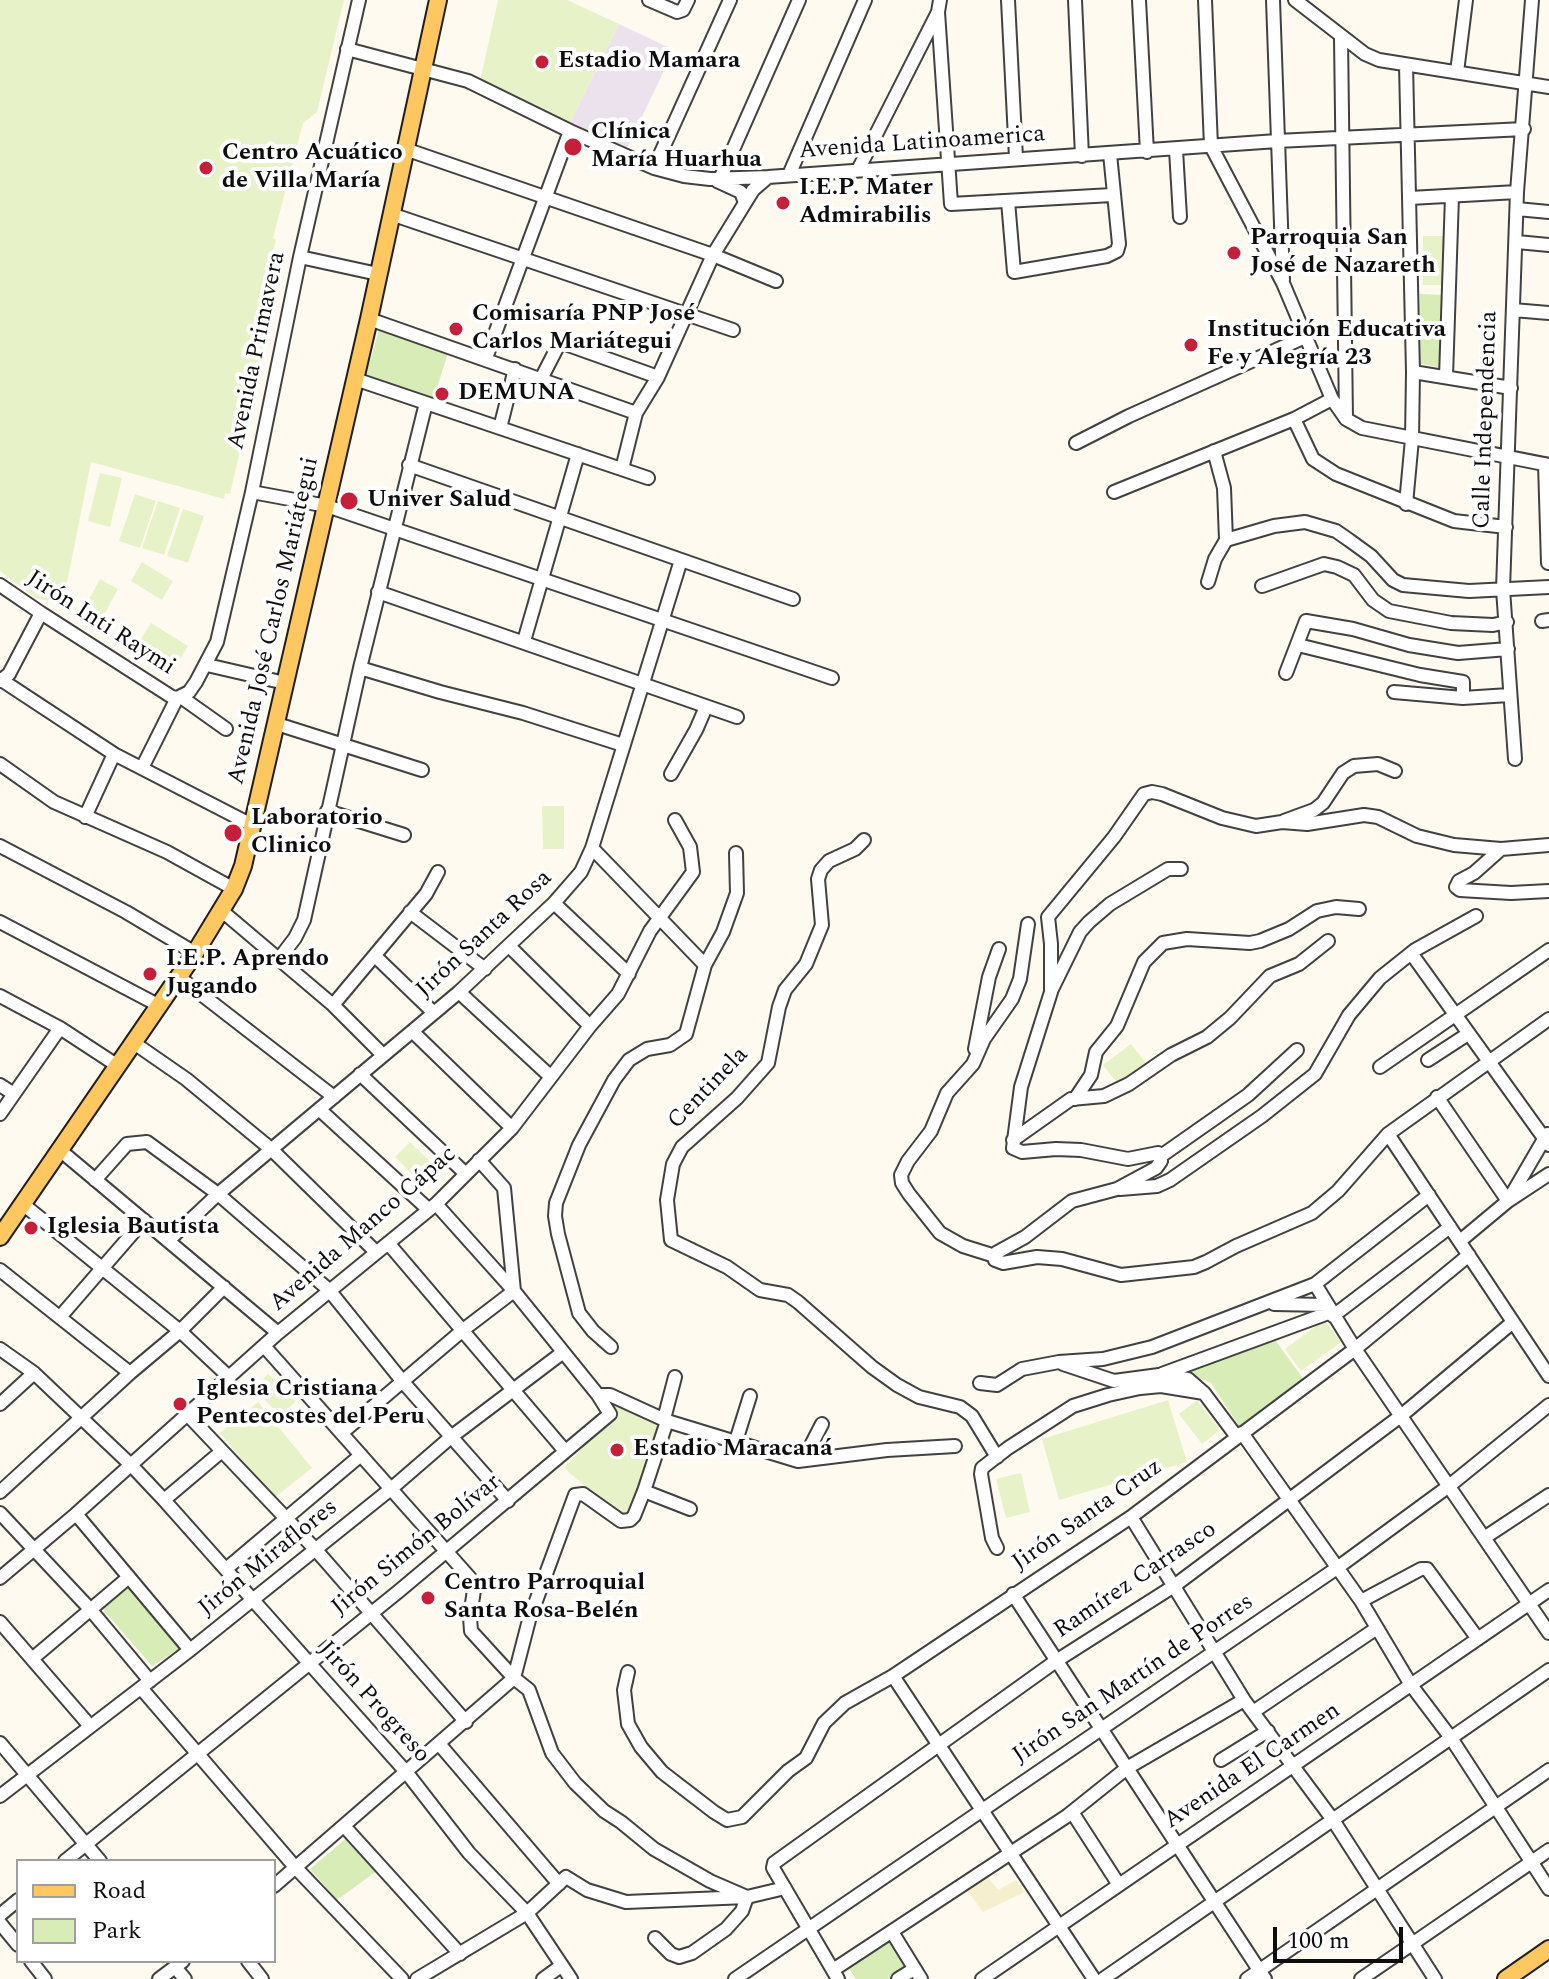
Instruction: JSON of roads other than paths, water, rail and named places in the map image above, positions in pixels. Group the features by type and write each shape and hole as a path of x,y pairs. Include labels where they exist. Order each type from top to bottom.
{"main road":[{"name":"Avenida José Carlos Mariátegui","path":"0,1237 195,953 222,911 243,866 327,506 438,0"},
{"path":"1506,1979 1549,1949"}],"street":[{"name":"Avenida Primavera","path":"142,768 179,698 189,692 207,665 217,642 359,0"},
{"path":"649,0 680,12 688,0"},
{"path":"654,168 730,0"},
{"path":"745,203 737,190 715,179 799,0"},
{"path":"789,175 865,0"},
{"path":"1008,0 1016,158"},
{"path":"1075,0 1082,156"},
{"path":"1139,0 1147,152"},
{"path":"1205,0 1211,146 1283,283 1332,399 1346,419 1362,428 1547,464 1548,563"},
{"path":"1273,0 1283,283"},
{"path":"1295,0 1365,54 1406,65 1549,87"},
{"path":"1457,72 1466,0"},
{"name":"Calle Independencia","path":"1515,759 1503,589 1517,192 1532,0"},
{"path":"939,6 951,204 1112,195"},
{"path":"858,170 939,6"},
{"path":"1341,38 1346,419"},
{"name":"Avenida Latinoamerica","path":"347,49 468,81 654,168 684,176 715,179 1277,141 1524,129"},
{"path":"1406,65 1413,372 1412,439 1406,504"},
{"path":"486,358 570,131"},
{"path":"405,149 713,255 776,281"},
{"path":"1176,150 1180,217"},
{"path":"1008,201 1014,272 1107,256 1117,251 1119,244 1110,154"},
{"path":"622,469 636,413 658,377 713,255 753,190 768,177"},
{"path":"1410,198 1517,192"},
{"path":"1446,377 1452,196"},
{"path":"1517,209 1549,212"},
{"path":"391,214 733,330"},
{"path":"1517,242 1549,245"},
{"path":"300,257 378,274"},
{"path":"1513,310 1549,313"},
{"path":"369,319 636,413"},
{"path":"1076,443 1305,337"},
{"path":"541,379 560,342 658,377"},
{"path":"500,428 515,369"},
{"path":"1413,372 1511,388"},
{"path":"355,379 648,478"},
{"path":"1114,492 1294,419 1332,399"},
{"path":"279,959 304,920 360,668 426,403"},
{"path":"1294,419 1313,459 1336,474 1454,521 1506,527"},
{"path":"1208,582 1215,559 1226,540 1224,488 1214,451"},
{"path":"524,641 578,454"},
{"path":"409,465 793,599"},
{"path":"252,492 327,506 832,678"},
{"path":"1226,540 1274,526 1305,522 1336,531 1371,556 1393,580 1403,585 1469,591 1549,587"},
{"name":"Jirón Santa Rosa","path":"168,1241 218,1194 485,969 554,903 581,872 592,848 681,560"},
{"path":"1262,586 1324,564 1354,575 1373,600 1389,611 1451,623 1493,625 1507,622"},
{"name":"Jirón Inti Raymi","path":"0,585 226,729"},
{"path":"378,592 737,717"},
{"path":"41,613 9,674 0,680 114,754 252,825"},
{"path":"1286,673 1306,621 1458,653 1508,649"},
{"path":"1298,645 1420,675 1463,682 1463,698"},
{"path":"207,665 285,683"},
{"path":"360,668 523,713 623,745"},
{"path":"1394,692 1463,698 1509,695"},
{"path":"671,774 685,753 706,707"},
{"path":"277,724 422,770"},
{"path":"85,817 114,754"},
{"path":"0,764 54,802 167,852 234,889"},
{"path":"1051,992 1048,917 1114,837 1144,794 1162,794 1241,824 1256,826 1282,822 1314,810 1323,803 1343,773 1354,766 1378,764 1395,771"},
{"path":"327,811 404,835"},
{"path":"1282,822 1307,824 1364,815 1378,817 1433,842 1501,849 1549,845"},
{"name":"Avenida Manco Cápac","path":"0,1578 278,1333 432,1206 512,1128 618,994 650,931 693,872 690,847 675,820"},
{"name":"Centinela","path":"864,840 855,849 829,861 821,870 818,879 822,925 806,964 785,990 768,1063 737,1098 692,1136 673,1164 667,1200 671,1240 727,1267 760,1290 788,1295 872,1367 908,1391 919,1397 960,1407 972,1416 997,1457"},
{"path":"0,846 126,912 195,953"},
{"path":"592,848 705,965"},
{"path":"1501,849 1456,887 1460,890 1511,893 1549,891"},
{"path":"611,1347 579,1313 558,1234 556,1203 579,1145 614,1080 629,1060 647,1049 670,1045 686,1034 705,965 723,932 737,893 736,853"},
{"path":"1161,1156 1151,1153 1128,1159 1081,1150 1056,1149 1022,1152 1013,1148 1013,1140 1021,1087 1051,992 1080,932 1110,904 1158,874 1168,869 1181,869"},
{"path":"333,1005 426,894 438,872"},
{"path":"554,903 629,974"},
{"path":"1075,1099 1091,1075 1096,1052 1117,1026 1144,962 1163,943 1187,939 1250,943 1289,929 1317,911 1336,907 1359,909"},
{"path":"222,911 333,1005 383,1055"},
{"path":"410,912 485,969"},
{"path":"995,1256 1072,1201 1117,1189 1157,1186 1184,1173 1315,1074 1349,1015 1380,978 1411,953 1476,916"},
{"path":"0,922 158,1005"},
{"path":"1028,924 1020,979 1012,999 984,1039 973,1064 947,1093 931,1131 904,1167 902,1183 921,1212 940,1233 963,1246 995,1256 998,1262 1003,1263 1037,1257 1062,1259 1121,1275 1194,1267 1312,1213 1338,1191 1388,1134 1549,1019"},
{"path":"1013,1140 1075,1099 1104,1096 1207,1037 1270,976 1299,964 1328,941"},
{"path":"509,946 590,1026"},
{"path":"973,1064 989,977 999,949"},
{"path":"1380,1067 1549,950"},
{"path":"1411,953 1487,1061 1548,1138 1508,1201"},
{"path":"375,956 434,1013"},
{"path":"179,977 334,1097"},
{"path":"459,992 551,1077"},
{"path":"0,996 60,1028 118,1066"},
{"path":"0,1114 60,1028"},
{"path":"413,1032 512,1128"},
{"path":"1428,1060 1468,1034"},
{"path":"134,1043 186,1079 271,1149 376,1252"},
{"path":"1117,1189 1156,1168 1161,1156 1248,1095 1297,1050"},
{"path":"360,1074 466,1174"},
{"path":"0,1085 14,1094"},
{"path":"1437,1097 1508,1201"},
{"path":"320,1110 432,1206 514,1291 598,1395 610,1395 666,1420 798,1461 887,1450 955,1446"},
{"path":"1388,1134 1549,1376"},
{"path":"95,1180 127,1144 147,1142 218,1194 329,1290 403,1382 508,1501"},
{"path":"61,1151 278,1333"},
{"path":"479,1160 504,1188 514,1291"},
{"path":"1460,1241 1508,1201 1549,1174"},
{"path":"980,1383 997,1385 1022,1369 1059,1362 1103,1359 1152,1347 1315,1284 1429,1195"},
{"path":"24,1205 180,1331 229,1377"},
{"path":"60,1317 144,1220"},
{"path":"1059,1362 1114,1381 1159,1375 1330,1311 1450,1227"},
{"path":"388,1243 565,1451"},
{"name":"Jirón Santa Cruz","path":"628,1672 624,1690 628,1724 641,1747 662,1772 714,1812 727,1820 742,1817 788,1771 806,1758 824,1723 845,1703 893,1676 1131,1517 1355,1349 1469,1255"},
{"path":"0,1270 130,1373"},
{"path":"1315,1284 1355,1349 1549,1633"},
{"path":"0,1492 180,1331 224,1287"},
{"path":"343,1432 514,1291"},
{"path":"1266,1304 1330,1311"},
{"name":"Ramírez Carrasco","path":"785,1888 773,1868 774,1863 1056,1661 1174,1586 1402,1415 1513,1322"},
{"path":"264,1346 448,1551 473,1583 471,1631 529,1690 552,1753 575,1783 604,1811 681,1866 747,1897"},
{"name":"Jirón Progreso","path":"0,1349 34,1373 164,1500 407,1773 469,1853 527,1913 571,1979"},
{"name":"Jirón Miraflores","path":"0,1796 146,1685 316,1550 451,1437 562,1353"},
{"path":"0,1404 34,1373"},
{"path":"1159,1375 1188,1379 1204,1393 1291,1500 1361,1601 1411,1685 1451,1738 1549,1889"},
{"path":"276,1884 514,1678 529,1620 575,1495 583,1494 621,1521 626,1522 634,1516 666,1420 675,1377"},
{"path":"997,1548 992,1538 982,1468 1073,1406 1140,1388 1173,1386 1204,1393"},
{"name":"Jirón Simón Bolívar","path":"67,1859 448,1551 610,1414 598,1395"},
{"path":"736,1441 750,1396"},
{"name":"Jirón San Martín de Porres","path":"744,1976 982,1809 1337,1568 1449,1486 1549,1405"},
{"path":"188,1415 316,1550 466,1722"},
{"path":"798,1461 807,1453 822,1424"},
{"path":"164,1500 222,1451"},
{"path":"226,1569 361,1455"},
{"path":"644,1491 690,1509"},
{"path":"1484,1538 1549,1495"},
{"path":"0,1513 90,1609 196,1755 295,1867 402,1979"},
{"path":"76,1514 190,1650"},
{"path":"1131,1517 1244,1700 1333,1820 1435,1979"},
{"path":"1361,1601 1421,1569 1427,1569 1478,1639"},
{"path":"32,1659 129,1577"},
{"name":"Avenida El Carmen","path":"982,1979 1549,1590"},
{"path":"1013,1594 1262,1974"},
{"path":"0,1622 90,1726"},
{"path":"1253,1712 1377,1628"},
{"path":"1103,1979 1549,1670"},
{"path":"893,1676 1094,1979"},
{"path":"440,1745 562,1880 626,1902 747,1897 785,1888 836,1974 892,1932 1072,1812 1127,1768 1244,1700"},
{"path":"1221,1760 1268,1731"},
{"path":"0,1743 98,1859"},
{"path":"1247,1979 1262,1974 1375,1888 1549,1770"},
{"path":"1072,1812 1119,1885"},
{"path":"344,1826 460,1954"},
{"path":"1361,1979 1549,1850"},
{"path":"417,1979 527,1913 562,1880"},
{"path":"655,1938 671,1954 679,1957 692,1953 726,1929 742,1911 747,1897"},
{"path":"0,1915 16,1902"},
{"path":"0,1923 16,1943"},
{"path":"892,1932 917,1974 898,1979"},
{"path":"33,1963 45,1979"},
{"path":"159,1979 180,1963 185,1979"},
{"path":"250,1963 262,1979"},
{"path":"543,1979 561,1966"}],"place":[{"name":"Estadio Mamara","path":"542,62"},
{"name":"Clínica María Huarhua","path":"573,147"},
{"name":"Centro Acuático de Villa María","path":"206,168"},
{"name":"I.E.P. Mater Admirabilis","path":"783,203"},
{"name":"Parroquia San José de Nazareth","path":"1234,253"},
{"name":"Comisaría PNP José Carlos Mariátegui","path":"456,329"},
{"name":"Institución Educativa Fe y Alegría 23","path":"1191,345"},
{"name":"DEMUNA","path":"442,394"},
{"name":"Univer Salud","path":"349,501"},
{"name":"Laboratorio Clinico","path":"233,833"},
{"name":"I.E.P. Aprendo Jugando","path":"150,974"},
{"name":"Iglesia Bautista","path":"31,1228"},
{"name":"Iglesia Cristiana Pentecostes del Peru","path":"180,1404"},
{"name":"Estadio Maracaná","path":"617,1450"},
{"name":"Centro Parroquial Santa Rosa-Belén","path":"428,1598"}]}
